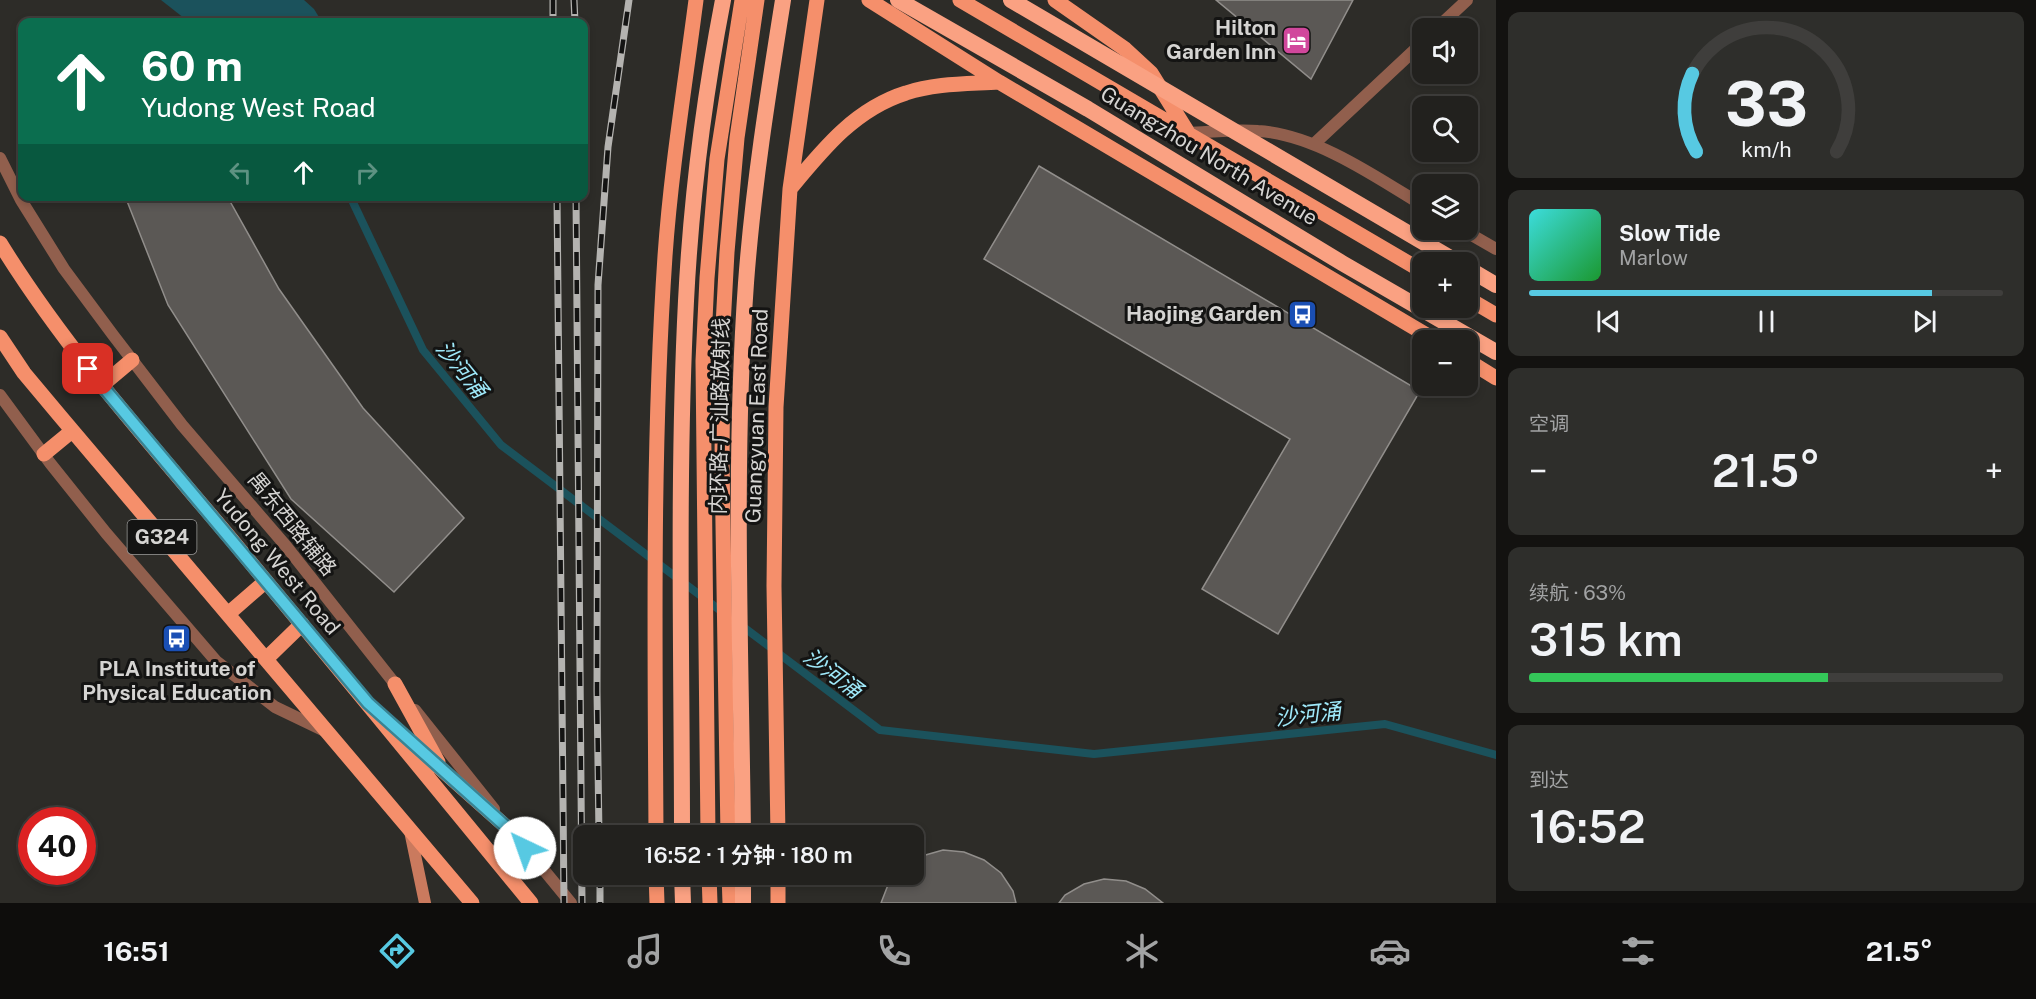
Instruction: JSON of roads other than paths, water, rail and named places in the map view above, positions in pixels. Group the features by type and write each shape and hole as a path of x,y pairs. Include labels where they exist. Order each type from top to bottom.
{"highway":[{"name":"内环路-广汕路放射线","path":"682,825 682,448 686,299 699,163 723,0"},
{"name":"内环路-广汕路放射线","path":"743,825 740,480 743,347 752,217 761,141 783,0"},
{"name":"Guangzhou North Avenue","path":"898,0 1098,115 1342,263 1496,352"},
{"name":"Guangzhou North Avenue","path":"1011,0 1440,252"},
{"path":"1478,274 1496,285"},
{"path":"682,885 682,903"},
{"path":"743,885 743,903"}],"main road":[{"path":"656,825 656,419 665,253 682,90 696,0"},
{"path":"708,825 703,361 717,159 742,0"},
{"path":"728,825 722,394 727,252 737,138 757,0"},
{"name":"Guangyuan East Road","path":"778,825 774,586 776,407 789,189 817,0"},
{"name":"Guangzhou North Avenue","path":"869,0 999,82 1418,330"},
{"name":"Guangzhou North Avenue","path":"960,0 1412,265"},
{"path":"1055,0 1125,49 1151,73 1189,133"},
{"path":"789,189 827,144 873,107 907,92 999,82"},
{"name":"Yudong West Road","path":"0,243 61,335 101,386 368,703 531,903"},
{"path":"1478,304 1496,315"},
{"name":"G324","path":"0,338 24,373 72,431 472,903"},
{"path":"101,386 132,360"},
{"path":"1478,367 1496,378"},
{"path":"44,454 72,431"},
{"path":"228,614 266,581"},
{"path":"266,659 302,624"},
{"path":"396,684 488,851"},
{"path":"368,703 512,832"},
{"path":"410,829 424,903"},
{"path":"656,885 657,903"},
{"path":"709,885 710,903"},
{"path":"729,885 730,903"},
{"path":"778,885 778,903"}],"street":[{"path":"1448,18 1467,0"},
{"path":"1314,144 1412,51"},
{"path":"1189,133 1259,131 1293,136 1314,144 1412,199"},
{"name":"禺东西路辅路","path":"0,158 18,194"},
{"name":"禺东西路辅路","path":"22,201 64,269 182,424 286,546 512,832 571,903"},
{"path":"1478,239 1496,249"},
{"path":"0,395 106,533 216,661 275,707 329,733"}],"water":[{"path":"161,0 304,0 320,18 184,18"}],"waterway":[{"name":"沙河涌","path":"352,201 423,350 501,445 725,614"},
{"name":"沙河涌","path":"742,626 880,730 1094,754 1385,724 1496,755"}],"railway":[{"path":"553,0 553,18"},
{"path":"574,0 575,18"},
{"path":"599,825 598,285 608,147 629,0"},
{"path":"557,201 564,903"},
{"path":"576,201 582,903"},
{"path":"600,885 600,903"}],"place":[{"name":"Hilton Garden Inn","path":"1297,40"},
{"name":"Haojing Garden","path":"1303,314"},
{"name":"PLA Institute of Physical Education","path":"177,638"}]}
